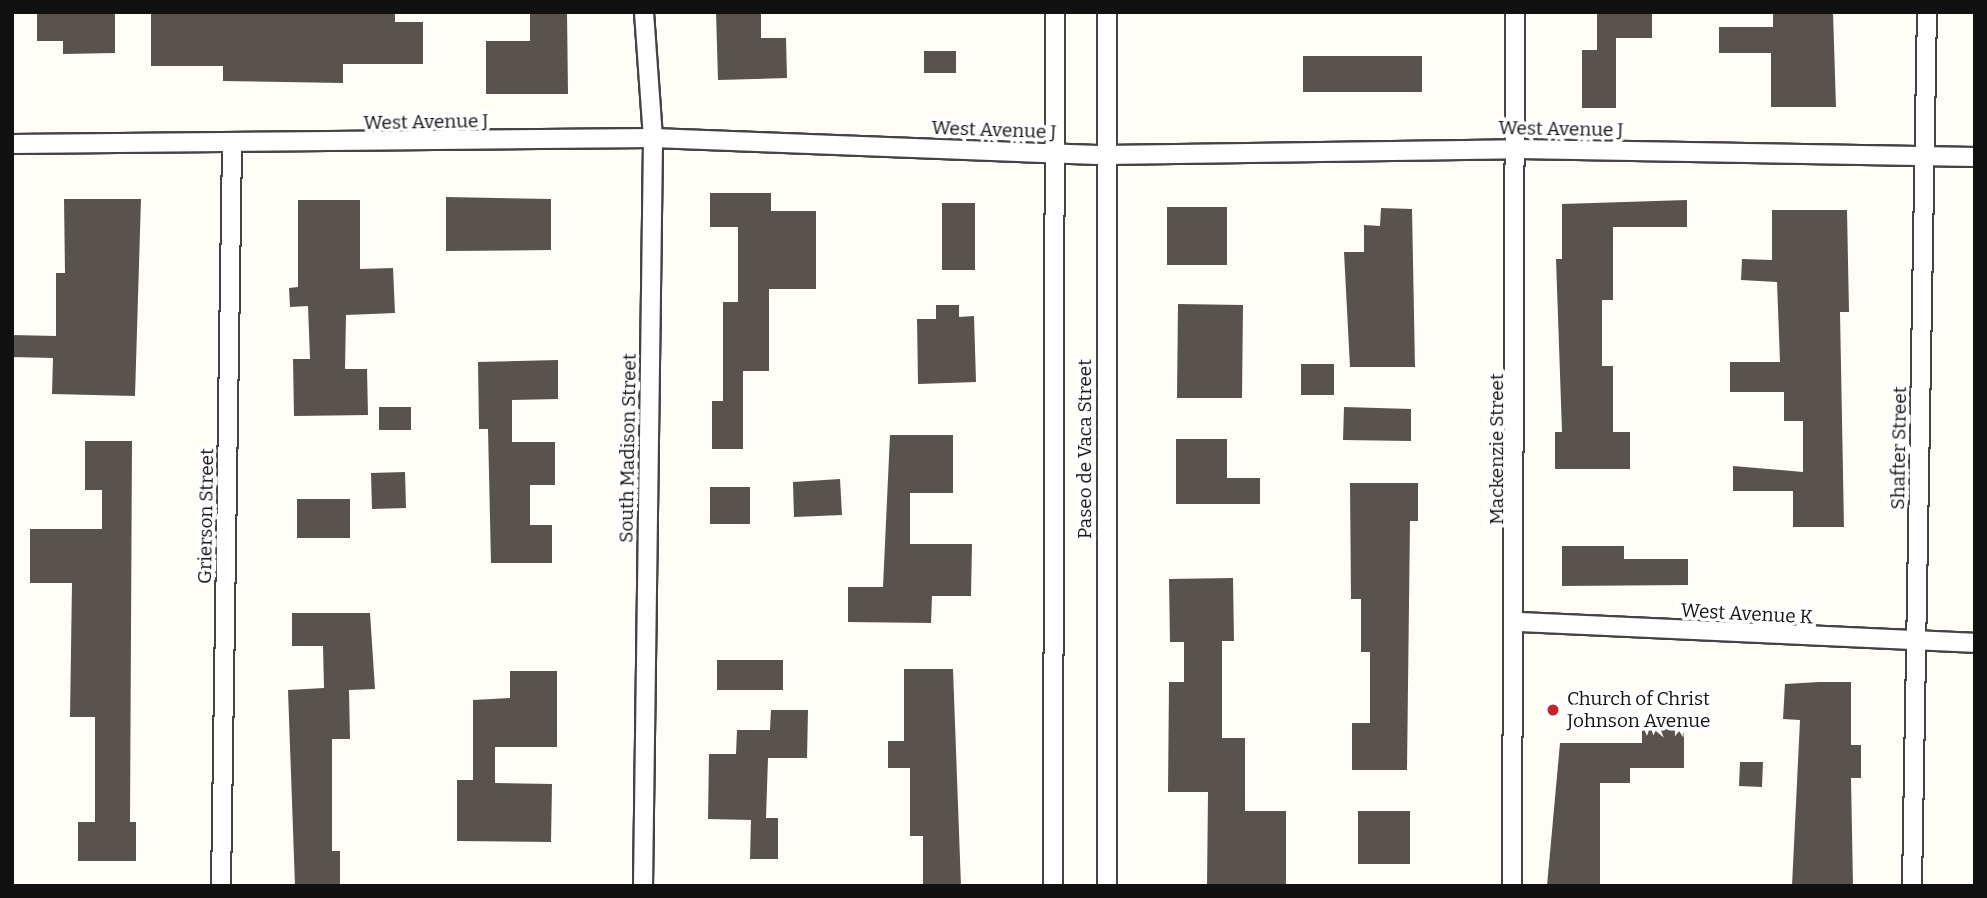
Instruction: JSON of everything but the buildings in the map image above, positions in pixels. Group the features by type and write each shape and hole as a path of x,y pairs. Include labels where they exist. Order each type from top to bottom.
{"street":[{"name":"South Madison Street","path":"643,886 653,138 645,12"},
{"name":"Paseo de Vaca Street","path":"1053,886 1055,12"},
{"name":"Paseo de Vaca Street","path":"1107,12 1107,886"},
{"name":"Mackenzie Street","path":"1512,886 1518,622 1518,149 1515,12"},
{"name":"Shafter Street","path":"1912,886 1927,156 1927,12"},
{"name":"West Avenue J","path":"12,144 232,147 653,138 1105,155 1518,149 1975,157"},
{"name":"Grierson Street","path":"221,886 232,147"},
{"name":"West Avenue K","path":"1518,622 1915,644 1975,643"}],"place":[{"name":"Church of Christ Johnson Avenue","path":"1553,710"}]}
